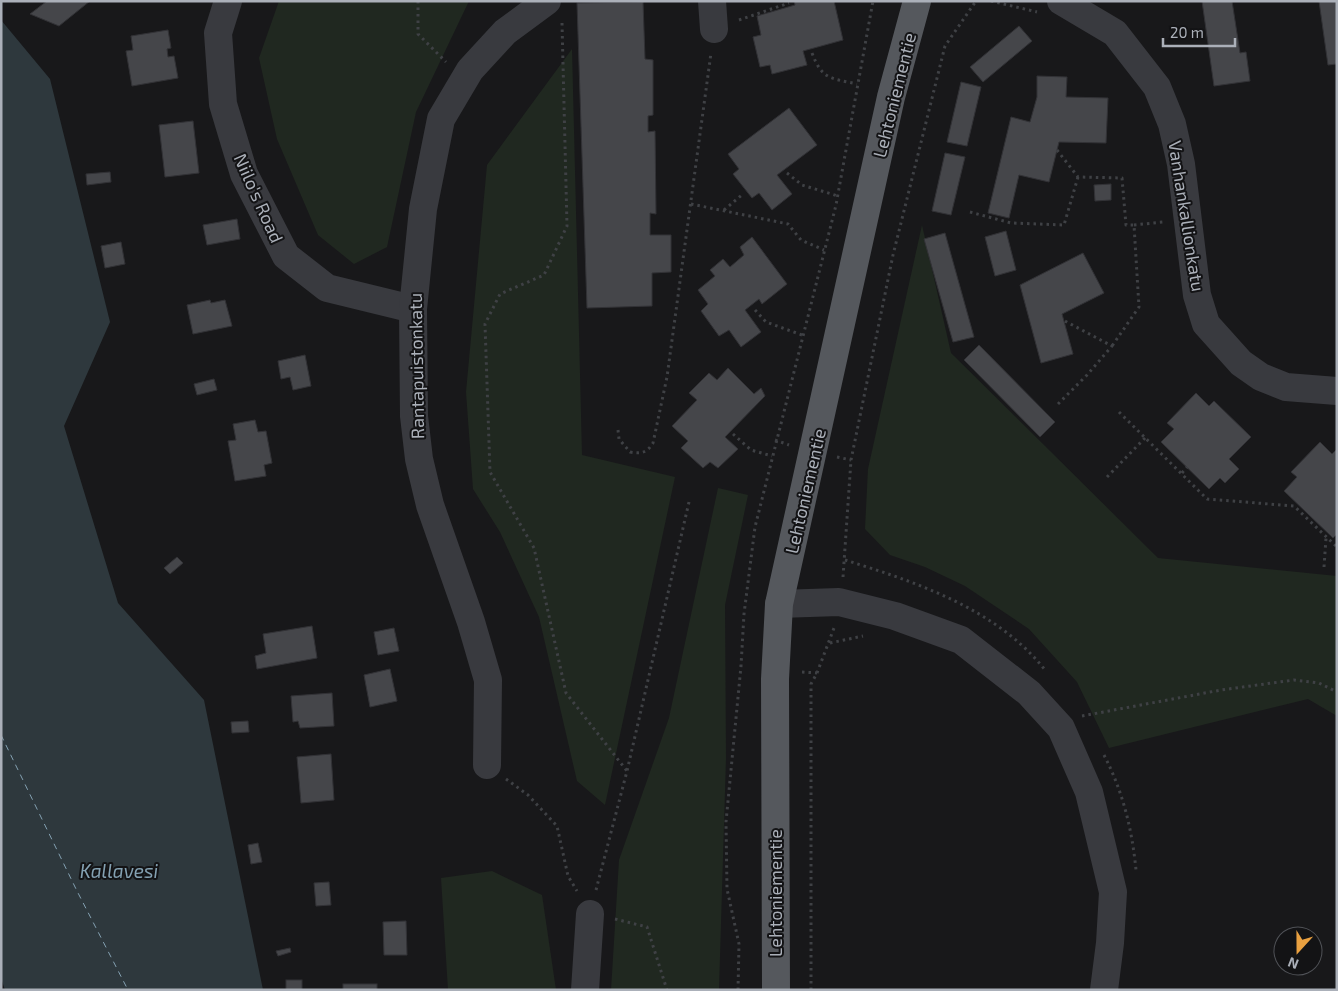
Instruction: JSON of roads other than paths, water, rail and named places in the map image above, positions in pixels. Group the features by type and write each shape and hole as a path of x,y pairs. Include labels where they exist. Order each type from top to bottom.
{"main road":[{"name":"Lehtoniementie","path":"776,990 775,679 779,604 891,97 917,1"}],"street":[{"name":"Niilo's Road","path":"228,1 218,33 223,104 244,174 286,256 327,288 413,309"},
{"path":"712,1 714,28"},
{"name":"Vanhankallionkatu","path":"1051,7 1115,33 1157,87 1172,124 1181,164 1198,295 1206,324 1241,363 1261,377 1286,387 1337,391"},
{"name":"Rantapuistonkatu","path":"487,765 488,680 430,505 419,458 414,416 413,309 423,209 441,119 476,64 505,32 554,11"},
{"path":"779,604 839,602 895,616 961,640 1028,693 1061,728 1089,792 1113,892 1110,943 1104,990"},
{"path":"585,990 590,914"}],"water":[{"name":"Kallavesi","path":"1,20 50,79 110,322 64,426 118,603 204,700 263,990 5,990 1,978"}]}
